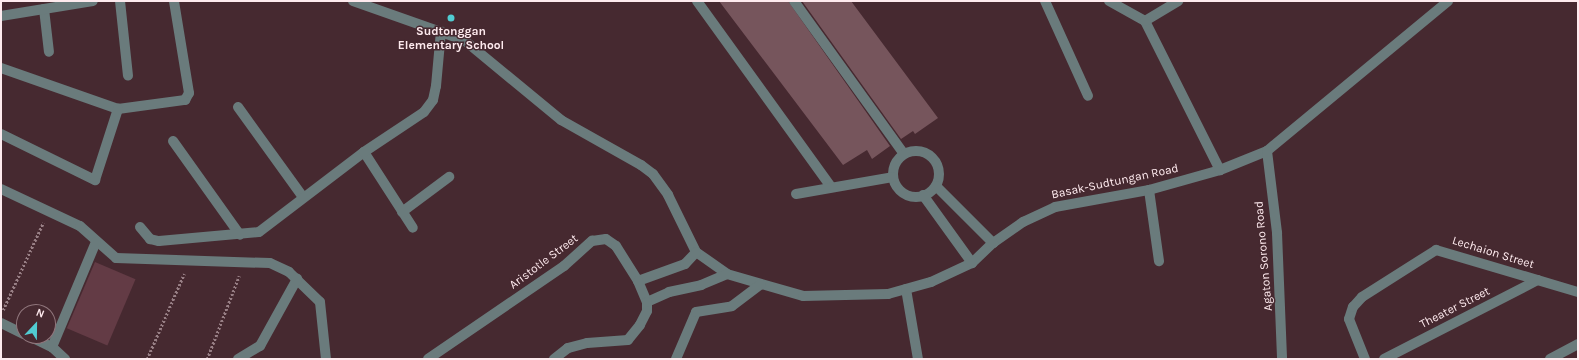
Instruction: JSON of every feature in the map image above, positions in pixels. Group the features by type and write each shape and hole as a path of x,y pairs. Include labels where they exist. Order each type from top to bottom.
{"street":[{"path":"1,16 93,1"},
{"path":"120,1 128,76"},
{"path":"1,68 118,109 168,104 187,98 189,93 174,1"},
{"name":"Basak-Sudtungan Road","path":"354,1 464,40 561,120 641,165 653,174 668,195 696,252 727,274 803,296 888,294 931,282 972,263 993,243 1024,222 1055,207 1148,190 1220,170 1267,151 1448,1"},
{"path":"697,1 830,187"},
{"path":"794,1 904,154"},
{"path":"1045,1 1088,96"},
{"path":"1110,1 1145,21 1220,170"},
{"path":"1145,21 1178,1"},
{"path":"44,9 50,52"},
{"path":"140,227 150,239 159,241 240,235 258,232 364,152 424,112 433,100 441,31"},
{"path":"238,107 304,197"},
{"path":"1,134 96,180 118,109"},
{"path":"173,141 240,235"},
{"path":"919,151 932,158 939,171 936,186 923,196 915,197 901,191 893,178 895,164 904,154 919,151"},
{"name":"Agaton Sorono Road","path":"1267,151 1277,233 1282,359"},
{"path":"364,152 413,228"},
{"path":"402,212 449,177"},
{"path":"796,194 830,187 893,178"},
{"path":"936,186 993,243"},
{"path":"1,189 49,210 80,226 96,242 116,258 270,263 289,272 320,302 326,359"},
{"path":"1148,190 1160,261"},
{"path":"923,196 972,263"},
{"name":"Aristotle Street","path":"428,359 564,266 592,241 606,239 616,246 638,281 647,307"},
{"path":"52,347 96,242"},
{"name":"Lechaion Street","path":"1365,359 1350,320 1353,307 1362,297 1429,253 1436,250 1447,252 1578,292"},
{"path":"638,281 685,264 696,252"},
{"path":"554,359 568,348 587,343 628,340 640,325 647,307 669,292 701,285 727,274"},
{"path":"238,359 260,346 297,279"},
{"name":"Theater Street","path":"1384,359 1538,280"},
{"path":"676,359 696,312 732,306 761,284"},
{"path":"906,289 918,359"},
{"path":"1,323 16,330"},
{"path":"46,344 52,347 65,359"},
{"path":"1550,359 1578,344"}],"path":[{"path":"1,315 49,210"},
{"path":"147,359 190,261"},
{"path":"207,359 244,262"}],"shaded area":[{"path":"95,262 136,279 107,345 67,328"}],"building":[{"path":"719,1 788,1 890,146 872,159 867,150 843,165"},
{"path":"802,1 851,1 938,118 915,134 913,131 901,139"}],"place":[{"name":"Sudtonggan Elementary School","path":"451,18"}]}
